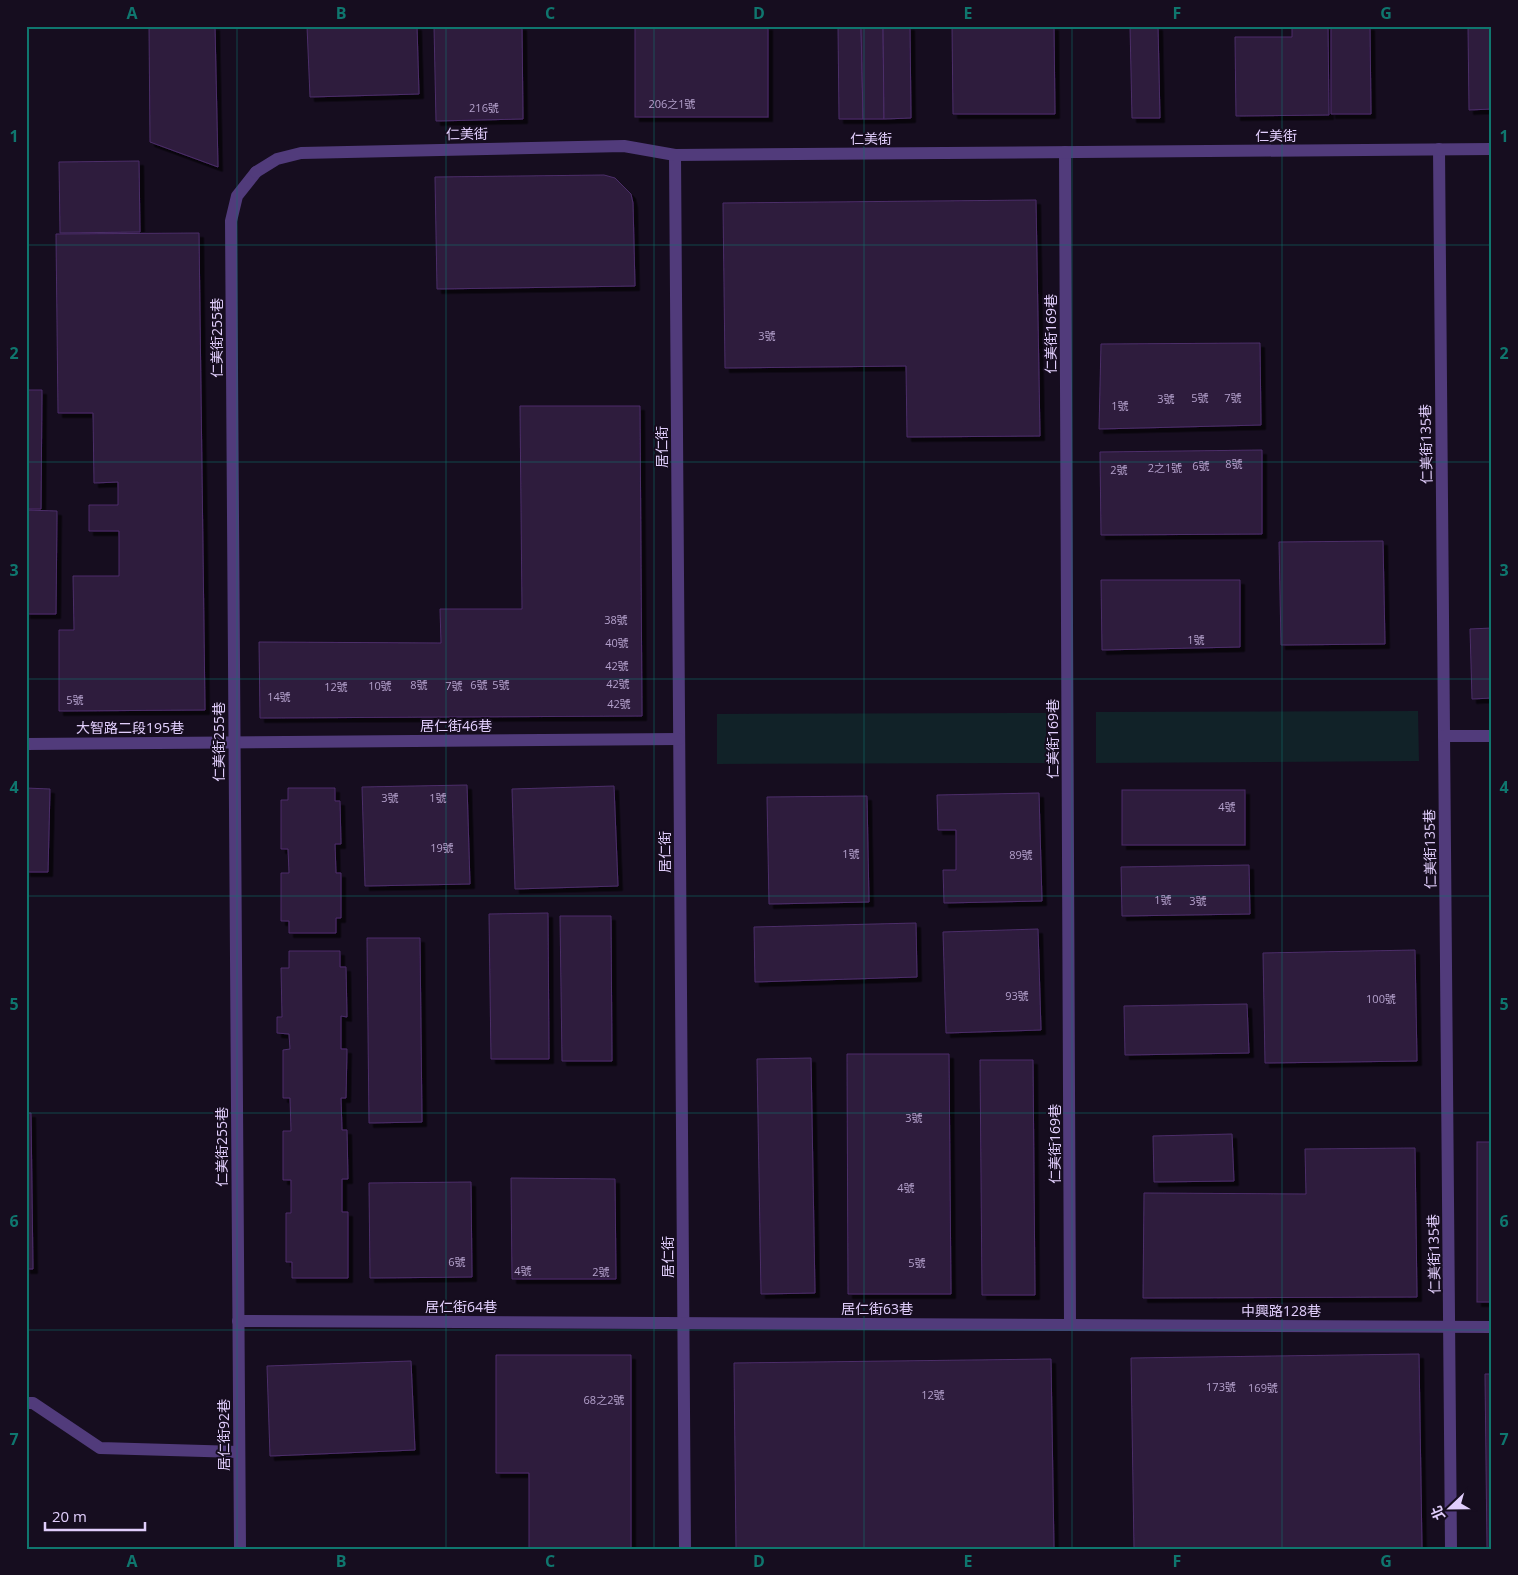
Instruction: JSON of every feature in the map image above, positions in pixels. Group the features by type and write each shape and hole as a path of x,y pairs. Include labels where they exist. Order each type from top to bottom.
{"street":[{"name":"仁美街","path":"256,172 277,159 301,153 624,146 675,155 1492,149"},
{"name":"仁美街135巷","path":"1439,149 1451,1549"},
{"name":"仁美街169巷","path":"1065,152 1070,1325"},
{"name":"居仁街","path":"675,155 685,1549"},
{"name":"仁美街255巷","path":"238,1321 231,221 237,196 256,172"},
{"path":"1444,736 1492,736"},
{"name":"居仁街46巷","path":"234,743 679,739"},
{"name":"大智路二段195巷","path":"26,744 234,743"},
{"name":"居仁街64巷","path":"238,1321 684,1323"},
{"name":"居仁街92巷","path":"238,1321 240,1549"},
{"name":"居仁街63巷","path":"684,1323 1070,1325"},
{"name":"中興路128巷","path":"1070,1325 1492,1327"},
{"path":"26,1403 33,1403 100,1448 240,1452"}],"shaded area":[{"path":"1418,711 1419,761 1096,763 1096,712"},
{"path":"1046,713 1046,763 717,764 717,714"}],"building":[{"path":"149,26 215,26 218,167 150,142"},
{"path":"307,26 417,26 419,94 310,97"},
{"path":"434,26 522,26 523,119 436,121"},
{"path":"635,26 768,26 768,117 635,117"},
{"path":"838,26 861,26 863,119 839,119"},
{"path":"861,26 883,26 884,119 863,119"},
{"path":"883,26 910,26 911,118 884,119"},
{"path":"952,26 1054,26 1055,114 953,114"},
{"path":"1130,26 1158,26 1160,118 1132,118"},
{"path":"1292,26 1328,26 1329,115 1236,116 1235,37 1292,37"},
{"path":"1331,26 1370,26 1371,114 1331,114"},
{"path":"1468,26 1492,26 1492,109 1469,110"},
{"path":"139,161 140,232 60,233 59,162"},
{"path":"604,175 615,178 631,194 633,203 635,286 437,289 435,177"},
{"path":"1036,200 1040,436 907,437 906,366 725,368 723,203"},
{"path":"199,233 205,710 59,711 59,630 74,630 73,576 119,576 119,531 89,531 89,505 118,505 118,482 94,483 93,413 58,413 56,234"},
{"path":"1260,343 1261,425 1099,429 1101,344"},
{"path":"26,390 42,390 41,509 26,509"},
{"path":"520,406 640,406 642,716 260,718 259,642 441,643 440,609 522,609"},
{"path":"1262,450 1262,534 1101,535 1100,452"},
{"path":"26,510 57,511 56,614 26,614"},
{"path":"1383,541 1385,644 1281,645 1279,542"},
{"path":"1101,580 1240,580 1240,647 1102,650"},
{"path":"1492,628 1492,698 1472,699 1470,629"},
{"path":"467,785 470,884 365,886 362,787"},
{"path":"614,786 618,886 515,889 512,789"},
{"path":"26,788 50,789 48,872 26,872"},
{"path":"288,788 335,788 335,801 340,801 341,844 335,844 336,873 341,873 341,918 336,918 336,933 289,933 289,921 281,921 281,873 289,873 288,849 281,849 281,800 288,800"},
{"path":"1122,790 1245,790 1245,845 1122,845"},
{"path":"1039,793 1042,901 944,903 943,870 956,870 956,830 938,830 937,795"},
{"path":"867,796 869,902 769,904 767,797"},
{"path":"1249,865 1250,914 1122,916 1121,867"},
{"path":"548,913 549,1059 491,1059 489,914"},
{"path":"560,916 611,916 612,1061 562,1061"},
{"path":"916,923 917,977 755,982 754,927"},
{"path":"1038,929 1041,1030 946,1033 943,932"},
{"path":"367,938 420,938 422,1122 369,1123"},
{"path":"1415,950 1417,1061 1265,1063 1263,953"},
{"path":"289,951 340,951 340,967 346,967 347,1017 341,1016 341,1049 347,1049 346,1098 341,1098 342,1130 347,1130 348,1179 342,1179 342,1212 348,1212 348,1278 292,1278 292,1262 286,1262 286,1213 291,1213 291,1180 283,1180 283,1131 291,1131 290,1098 283,1098 283,1050 290,1049 289,1034 277,1033 277,1017 282,1017 281,968 289,968"},
{"path":"1247,1004 1249,1053 1125,1055 1124,1006"},
{"path":"847,1054 949,1054 951,1294 848,1294"},
{"path":"811,1058 815,1293 761,1294 757,1059"},
{"path":"980,1060 1033,1060 1035,1295 982,1295"},
{"path":"26,1113 31,1113 33,1269 26,1269"},
{"path":"1232,1134 1234,1181 1154,1182 1153,1136"},
{"path":"1477,1142 1492,1142 1492,1302 1477,1302"},
{"path":"1415,1148 1417,1297 1143,1298 1144,1193 1306,1194 1305,1149"},
{"path":"511,1178 615,1179 616,1279 512,1279"},
{"path":"471,1182 472,1277 370,1278 369,1183"},
{"path":"1419,1354 1422,1549 1134,1549 1131,1358"},
{"path":"496,1355 631,1355 631,1549 529,1549 529,1473 496,1473"},
{"path":"1051,1359 1054,1549 736,1549 734,1363"},
{"path":"411,1361 415,1450 270,1456 267,1366"},
{"path":"1485,1374 1492,1374 1492,1549 1487,1549"}]}
